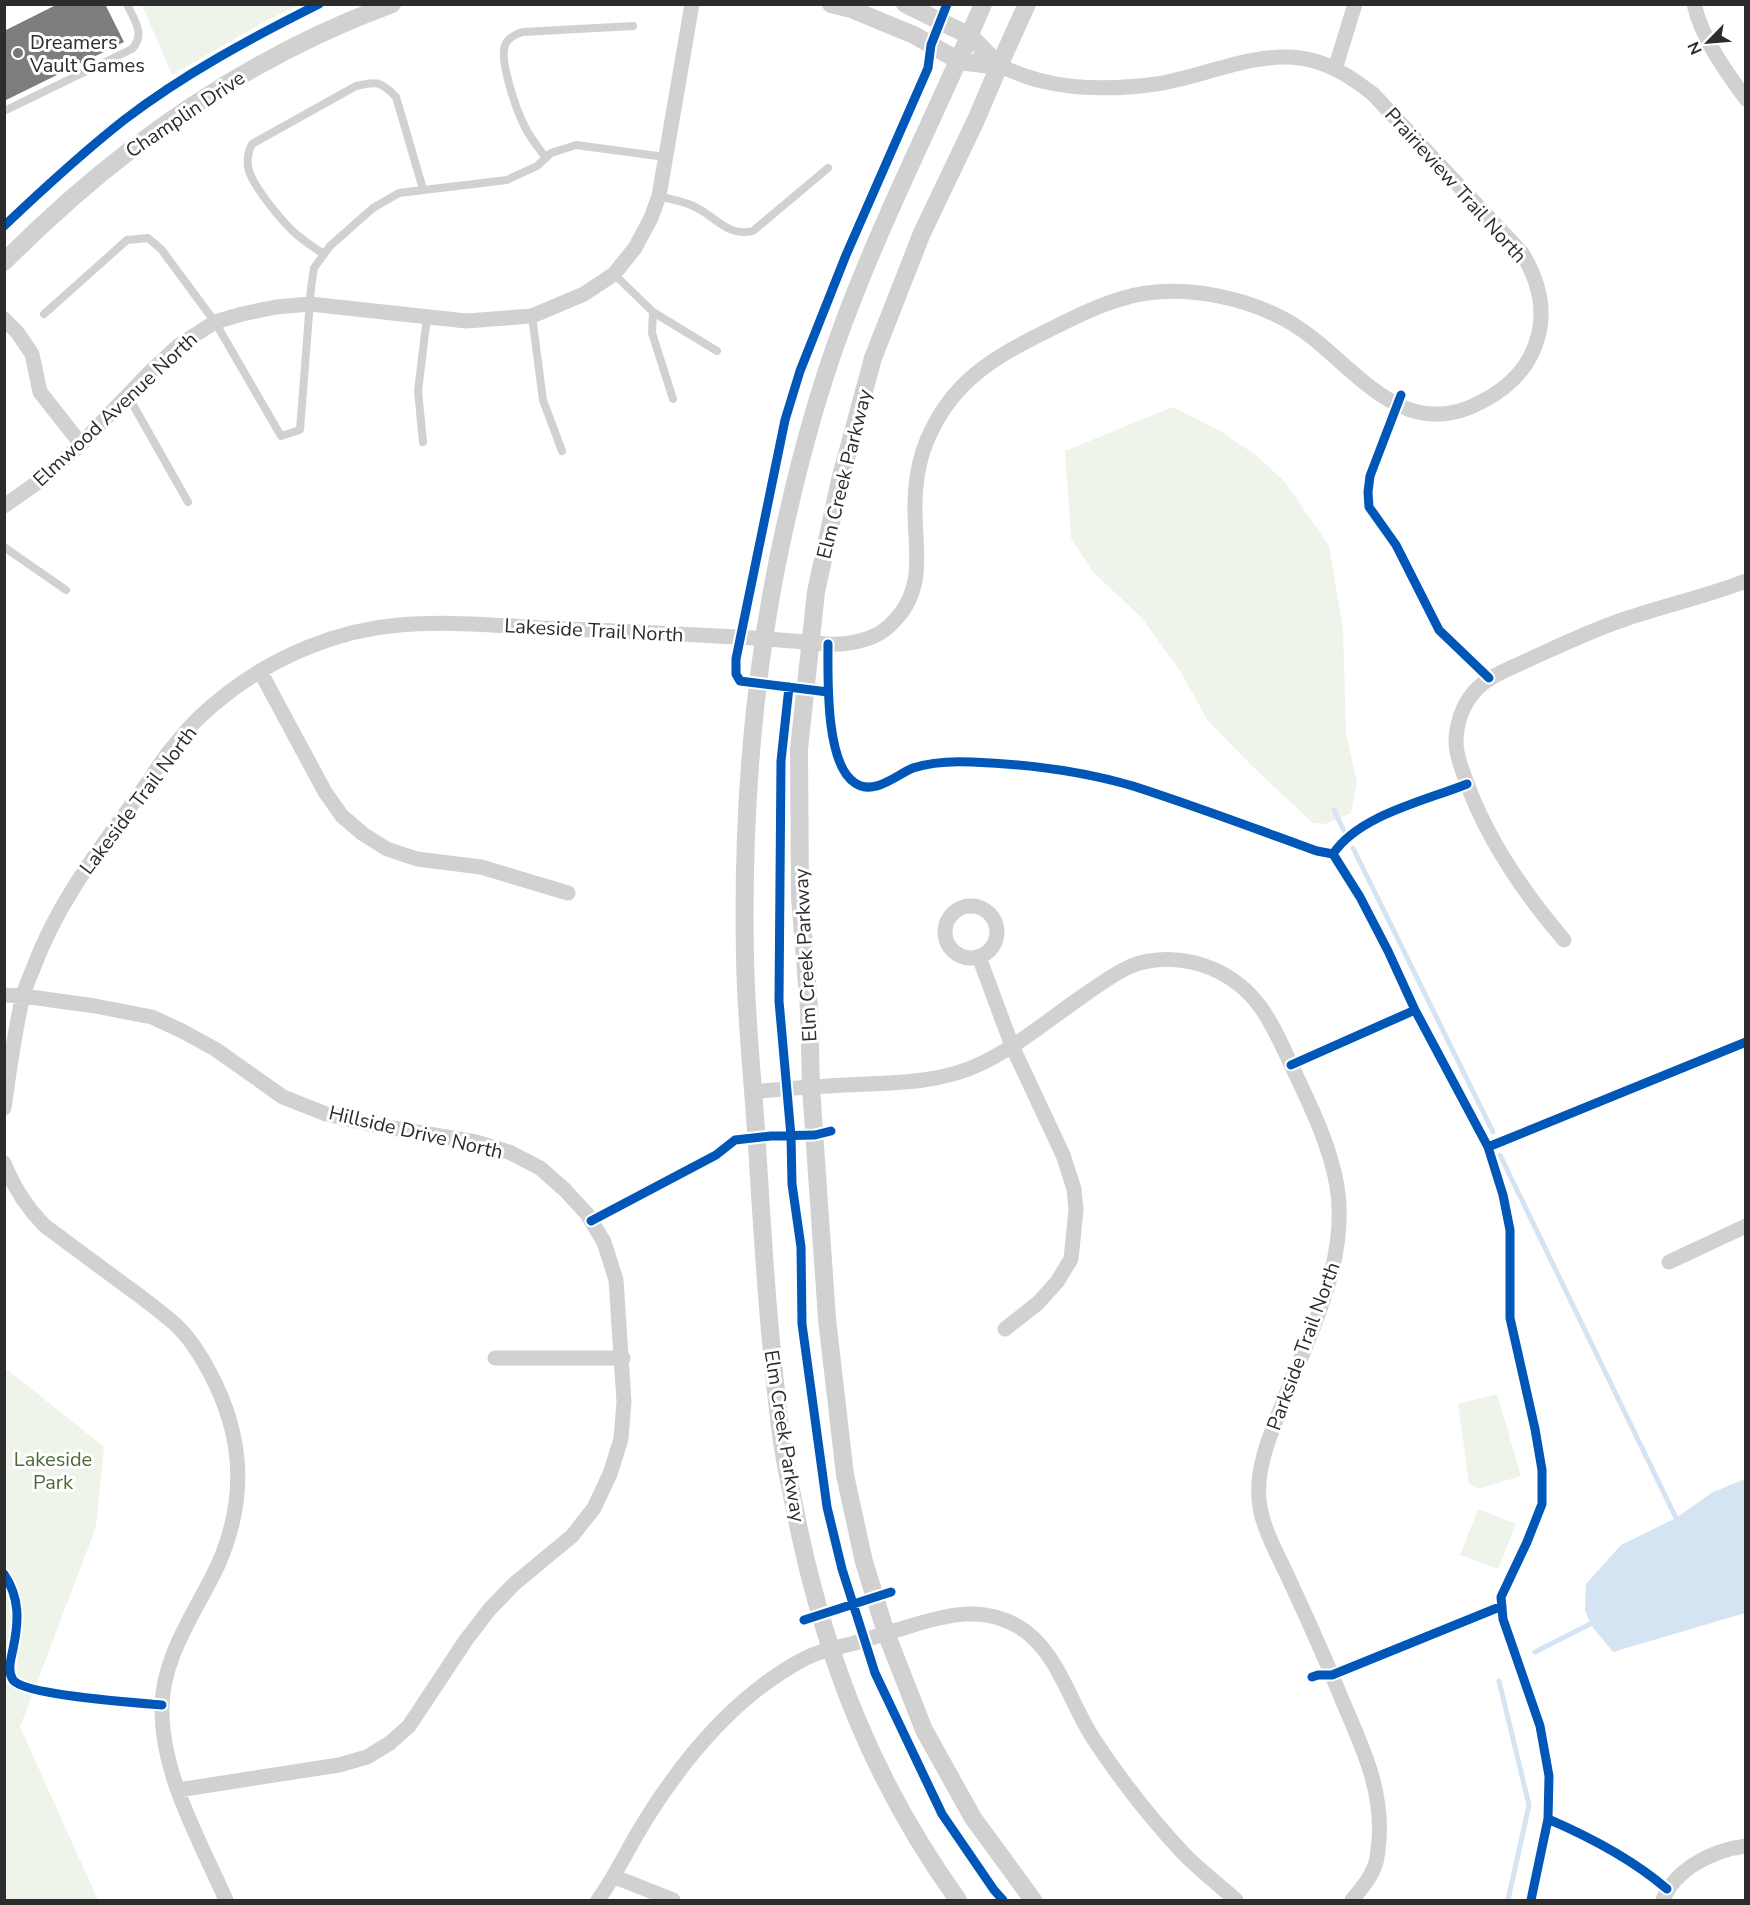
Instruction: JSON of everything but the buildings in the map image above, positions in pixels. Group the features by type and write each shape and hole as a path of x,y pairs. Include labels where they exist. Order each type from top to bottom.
{"street":[{"name":"Champlin Drive","path":"4,262 105,169 175,117 239,77 314,36 392,4"},
{"name":"Elmwood Avenue North","path":"4,506 41,480 81,444 177,346 215,322 276,307 310,304 466,321 532,316 584,294 614,274 634,248 651,218 659,196 692,4"},
{"path":"831,4 850,9 914,35 959,62 999,66"},
{"path":"904,4 970,36 999,66"},
{"name":"Elm Creek Parkway","path":"958,1900 920,1845 888,1788 861,1730 830,1650 809,1577 783,1447 768,1316 745,960 745,828 757,683 763,639 788,512 813,416 836,342 866,267 983,4"},
{"name":"Elm Creek Parkway","path":"1028,4 922,233 873,358 840,480 816,592 799,749 800,897 809,1008 811,1087 827,1319 845,1475 864,1562 886,1633 924,1730 973,1818 1033,1900"},
{"path":"1335,69 1355,4"},
{"path":"1694,4 1697,18 1719,61 1746,99"},
{"name":"Prairieview Trail North","path":"811,643 839,645 878,635 891,626 906,608 916,586 918,554 914,507 917,480 922,455 942,410 974,375 1000,354 1096,306 1147,293 1181,292 1252,304 1303,330 1376,393 1413,411 1431,413 1451,412 1472,407 1492,396 1510,382 1526,365 1542,326 1542,307 1533,270 1522,253 1373,94 1335,69 1301,58 1276,57 1248,61 1157,83 1119,87 1073,86 1042,82 999,66"},
{"path":"4,319 17,332 32,354 40,392 81,444"},
{"path":"1564,940 1543,916 1500,852 1477,809 1456,745 1458,724 1464,707 1474,692 1489,678 1561,645 1628,618 1714,593 1746,581"},
{"name":"Lakeside Trail North","path":"4,1108 23,996 44,940 68,893 172,747 227,693 260,671 301,650 351,632 397,625 452,623 811,643"},
{"path":"260,671 325,792 342,816 363,834 387,849 417,859 481,867 568,892"},
{"path":"979,957 1012,1046 1064,1155 1074,1189 1076,1210 1071,1259 1057,1282 1038,1303 1005,1329"},
{"name":"Parkside Trail North","path":"754,1092 897,1083 937,1078 976,1066 1012,1046 1107,979 1134,965 1185,960 1213,969 1236,982 1255,998 1269,1019 1316,1118 1337,1187 1340,1223 1335,1259 1267,1444 1260,1472 1259,1500 1267,1531 1332,1675 1369,1764 1377,1795 1380,1829 1377,1862 1366,1883 1352,1900"},
{"name":"Hillside Drive North","path":"4,995 23,996 152,1017 215,1049 283,1097 326,1113 369,1124 476,1142 509,1152 540,1168 587,1214 604,1242 616,1280 623,1358 624,1402 621,1439 610,1474 594,1508 572,1536 514,1584 489,1610 466,1640 410,1726 390,1743 367,1757 339,1765 178,1790"},
{"path":"4,1162 20,1197 45,1226 177,1326 201,1356 220,1391 232,1426 239,1465 237,1503 228,1541 177,1646 162,1705 162,1729 167,1756 178,1790 226,1900"},
{"path":"1668,1262 1746,1226"},
{"path":"495,1358 623,1358"},
{"path":"598,1900 668,1788 701,1744 739,1703 805,1658 938,1617 970,1613 997,1617 1025,1631 1046,1652 1093,1739 1136,1800 1186,1856 1236,1900"},
{"path":"1663,1900 1667,1889 1691,1866 1715,1853 1746,1846"},
{"path":"615,1876 673,1900"}],"lane":[{"path":"4,111 132,49 138,42 140,32 127,4"},
{"path":"546,158 525,128 512,95 504,59 505,45 515,34 523,32 633,26"},
{"path":"324,254 299,237 276,213 252,178 248,168 248,154 252,144 356,86 374,82 386,86 396,97 423,189"},
{"path":"44,314 127,240 148,238 160,249 215,322 281,436 300,430 314,268 330,246 373,208 399,193 507,180 537,166 551,153 576,145 665,157"},
{"path":"659,196 692,205 742,234 753,231 828,168"},
{"path":"614,274 653,312 717,351"},
{"path":"653,312 652,333 673,399"},
{"path":"532,316 543,400 562,451"},
{"path":"423,442 418,391 427,317"},
{"path":"128,396 188,502"},
{"path":"4,547 66,591"}],"green space":[{"path":"142,5 299,5 264,22 172,75"},
{"path":"1173,407 1222,432 1257,456 1285,482 1329,546 1343,628 1346,733 1357,782 1351,813 1325,824 1313,823 1208,721 1180,671 1142,618 1093,572 1071,538 1065,451"},
{"name":"Lakeside Park","path":"5,1368 104,1447 96,1527 20,1727 98,1900 5,1900"},
{"path":"1497,1394 1521,1476 1478,1489 1469,1484 1458,1404"},
{"path":"1478,1509 1516,1524 1498,1569 1460,1555"}],"water":[{"path":"1745,1479 1745,1613 1613,1652 1591,1625 1585,1611 1586,1584 1621,1545 1676,1518 1713,1492"}],"waterway":[{"path":"1334,810 1344,831"},
{"path":"1353,848 1493,1132"},
{"path":"1500,1155 1676,1518 1680,1522"},
{"path":"1535,1652 1596,1621"},
{"path":"1499,1681 1529,1805 1508,1900"}],"cycle path":[{"path":"4,226 78,158 147,103 219,58 319,4"},
{"path":"828,692 740,681 736,674 736,659 785,420 800,371 846,255 928,68 931,45 947,4"},
{"path":"1401,395 1370,476 1369,507 1396,545 1439,630 1489,678"},
{"path":"828,644 830,719 833,739 845,773 855,783 862,786 877,786 913,768 950,762 1012,764 1094,776 1133,786 1317,851 1333,854 1360,897 1415,1010 1488,1147 1503,1195 1510,1230 1510,1318 1542,1470 1542,1504 1501,1597 1503,1619 1540,1726 1549,1776 1548,1819 1531,1900"},
{"path":"789,687 781,761 779,1001 791,1136 792,1184 801,1247 802,1324 827,1507 842,1569 875,1673 942,1814 1003,1900"},
{"path":"1333,854 1344,840 1376,819 1467,784"},
{"path":"1291,1065 1415,1010"},
{"path":"1488,1147 1746,1042"},
{"path":"591,1221 716,1155 735,1140 815,1135 831,1131"},
{"path":"4,1574 13,1592 17,1610 10,1665 13,1680 38,1690 59,1694 162,1705"},
{"path":"804,1620 891,1592"},
{"path":"1312,1677 1332,1675 1502,1606"},
{"path":"1548,1819 1610,1850 1640,1868 1667,1889"}],"place":[{"name":"Dreamers Vault Games","path":"18,53"}]}
